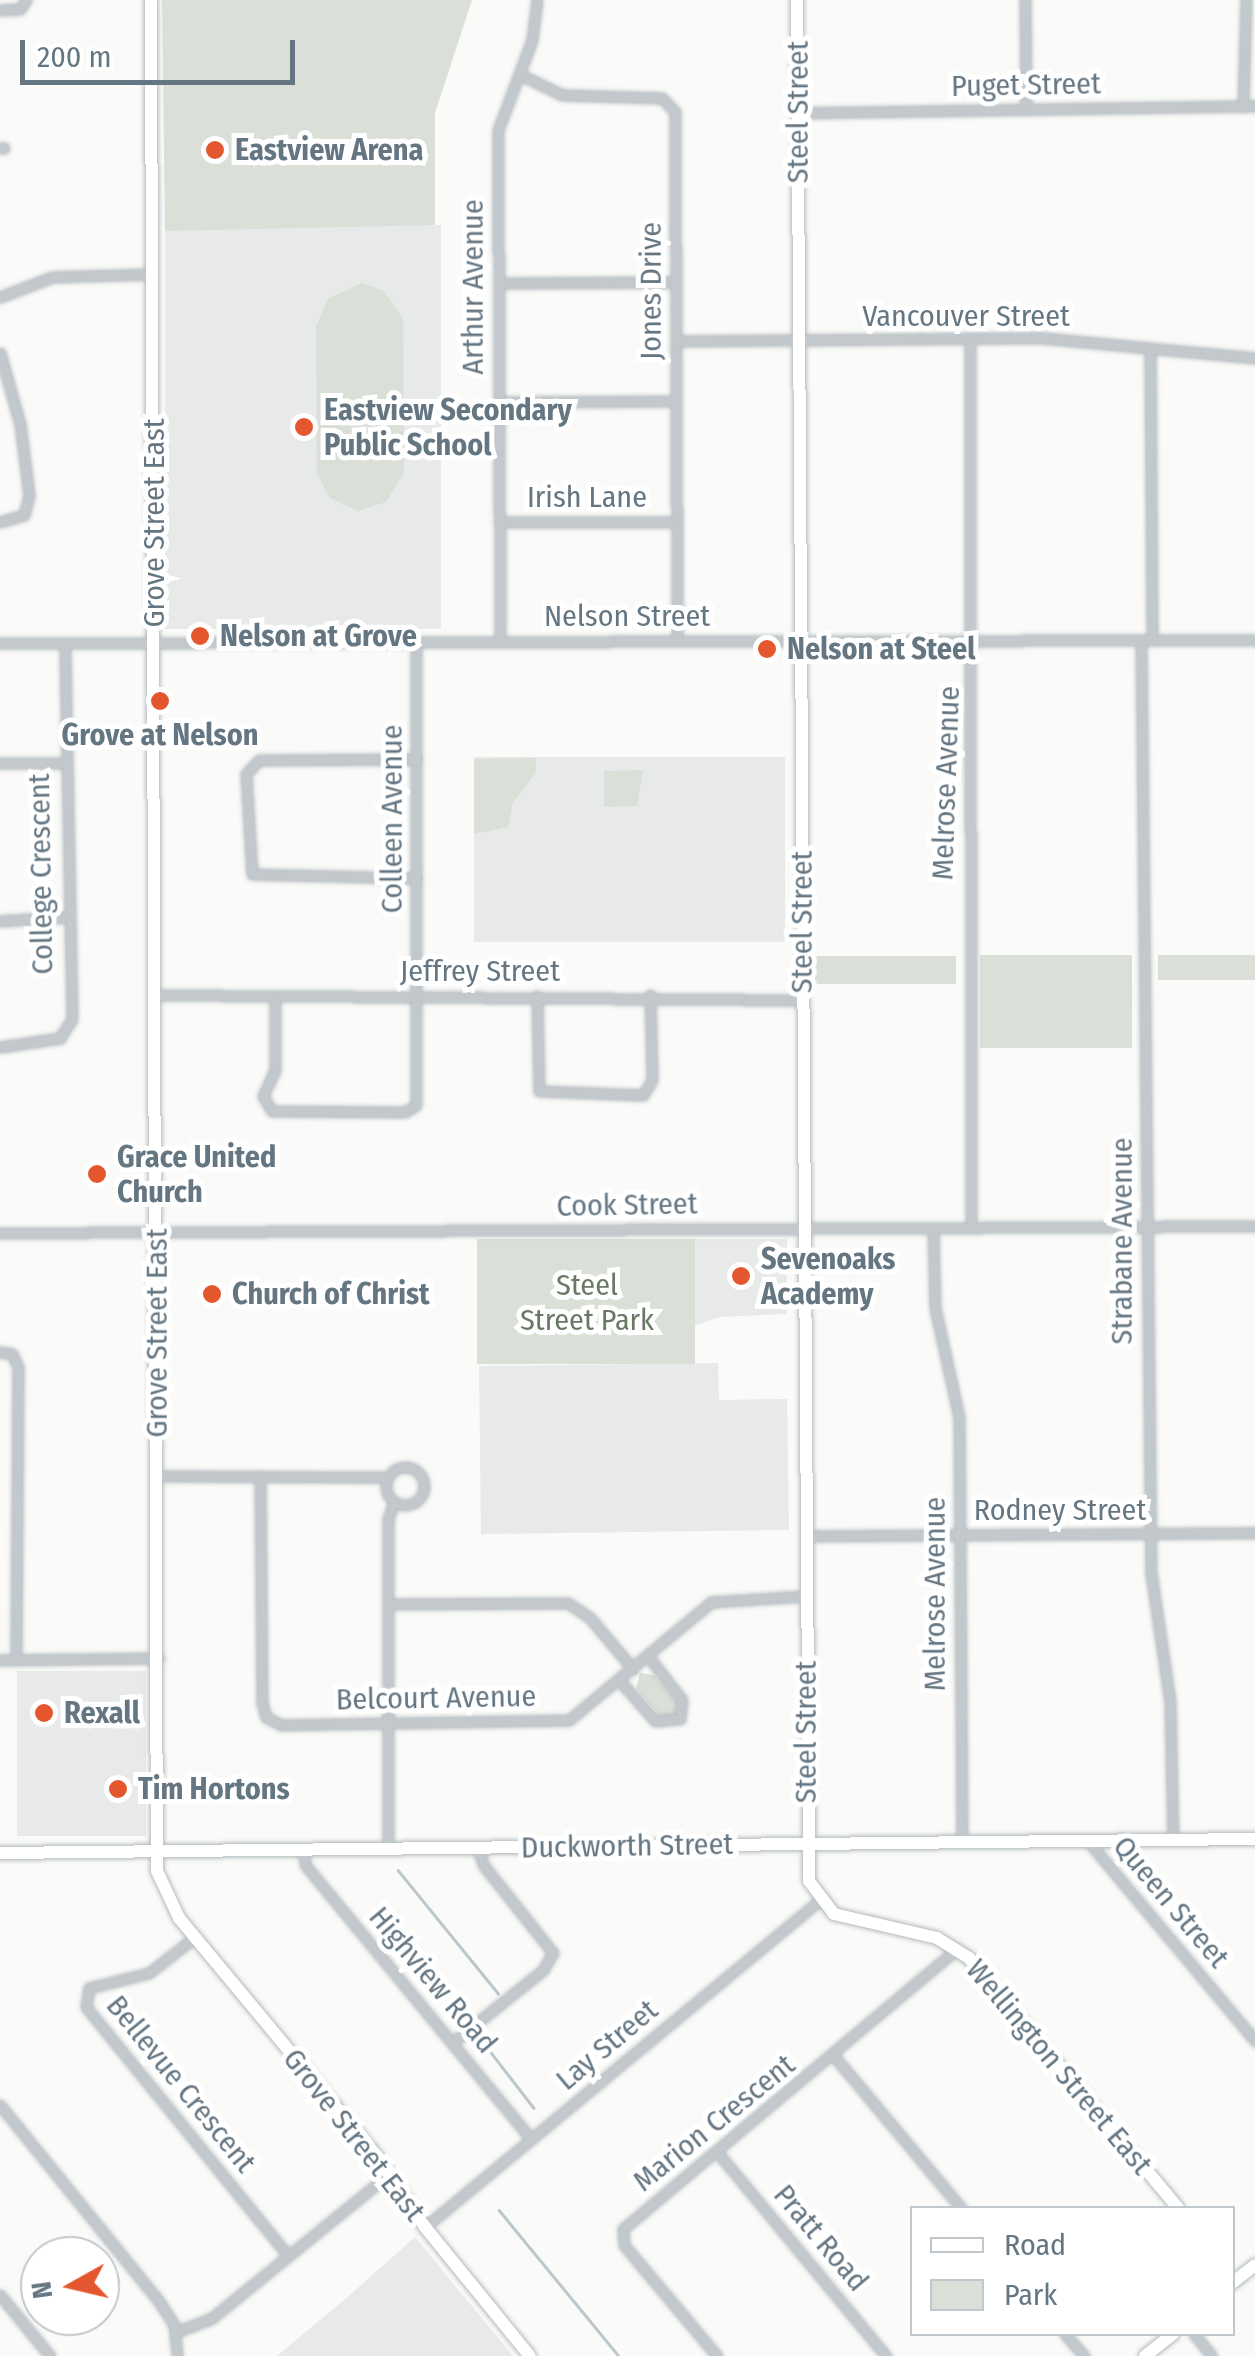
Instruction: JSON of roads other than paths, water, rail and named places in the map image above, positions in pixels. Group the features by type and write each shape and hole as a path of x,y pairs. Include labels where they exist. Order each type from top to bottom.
{"street":[{"path":"0,10 20,8 26,0"},
{"name":"Grove Street East","path":"152,0 159,1658 156,1853 167,1898 195,1937 389,2174 425,2227 530,2356"},
{"name":"Arthur Avenue","path":"500,642 498,130 519,74 538,0"},
{"name":"Steel Street","path":"797,0 807,1844"},
{"path":"1025,0 1026,110"},
{"path":"1243,106 1246,0"},
{"name":"Jones Drive","path":"519,74 562,96 669,100 676,112 677,641"},
{"name":"Puget Street","path":"798,113 1255,106"},
{"path":"0,297 52,277 152,274"},
{"path":"499,283 676,282"},
{"name":"Melrose Avenue","path":"970,339 975,641 966,922 971,1228"},
{"name":"Vancouver Street","path":"676,341 1070,339 1255,358"},
{"name":"Strabane Avenue","path":"1150,350 1146,640 1150,1534 1170,1702 1173,1840"},
{"path":"0,353 20,424 29,495 24,515 0,522"},
{"path":"499,402 676,402"},
{"name":"Irish Lane","path":"499,522 676,522"},
{"name":"Nelson Street","path":"0,643 1255,640"},
{"name":"Colleen Avenue","path":"276,996 275,1070 263,1096 266,1105 279,1112 362,1113 405,1112 416,1105 416,642"},
{"name":"College Crescent","path":"0,1046 53,1040 70,1028 65,643"},
{"path":"417,760 259,760 246,774 252,874 417,878"},
{"path":"0,763 65,763"},
{"path":"0,921 66,917"},
{"name":"Jeffrey Street","path":"156,995 802,1000"},
{"path":"537,996 539,1091 642,1095 652,1080 650,996"},
{"name":"Cook Street","path":"0,1233 1255,1226"},
{"name":"Melrose Avenue","path":"932,1228 935,1308 959,1406 962,1842"},
{"path":"0,1352 12,1354 18,1367 16,1660"},
{"path":"158,1476 387,1477 410,1467 423,1480 413,1503 394,1502"},
{"name":"Belcourt Avenue","path":"260,1476 266,1717 282,1725 560,1722 620,1681 720,1599 806,1596"},
{"path":"387,1477 394,1502 388,1604 388,1848"},
{"name":"Rodney Street","path":"805,1536 1255,1533"},
{"path":"388,1604 568,1603 590,1618 633,1669"},
{"path":"620,1681 655,1721 664,1726 680,1719 682,1700 648,1656"},
{"path":"0,1660 159,1658"},
{"name":"Duckworth Street","path":"0,1854 1255,1839"},
{"name":"Queen Street","path":"1088,1841 1255,2042"},
{"path":"807,1844 809,1881 820,1900"},
{"path":"452,2043 543,1970 553,1953 484,1866 477,1848"},
{"name":"Highview Road","path":"302,1849 306,1866 532,2140"},
{"name":"Wellington Street East","path":"820,1900 834,1914 958,1948 1176,2206"},
{"name":"Lay Street","path":"425,2227 820,1900"},
{"name":"Bellevue Crescent","path":"195,1937 149,1973 88,1988 86,2007 288,2256"},
{"name":"Marion Crescent","path":"718,2356 621,2234 958,1948"},
{"path":"834,2056 959,2206"},
{"path":"0,2106 158,2300 176,2332 177,2356"},
{"name":"Pratt Road","path":"718,2152 886,2356"},
{"path":"176,2332 204,2323 389,2174"},
{"path":"0,2295 50,2356"},
{"path":"1068,2336 1084,2356"},
{"path":"1146,2356 1171,2336"},
{"path":"1196,2336 1212,2356"}],"waterway":[{"path":"398,1870 498,1993"},
{"path":"486,2033 486,2046 534,2108"},
{"path":"499,2210 619,2356"}],"place":[{"name":"Eastview Arena","path":"215,150"},
{"name":"Eastview Secondary Public School","path":"304,427"},
{"name":"Nelson at Grove","path":"200,636"},
{"name":"Nelson at Steel","path":"767,649"},
{"name":"Grove at Nelson","path":"160,701"},
{"name":"Grace United Church","path":"97,1174"},
{"name":"Sevenoaks Academy","path":"741,1276"},
{"name":"Church of Christ","path":"212,1294"},
{"name":"Rexall","path":"44,1713"},
{"name":"Tim Hortons","path":"118,1789"}],"park label":[{"name":"Steel Street Park","path":"587,1302"}]}
